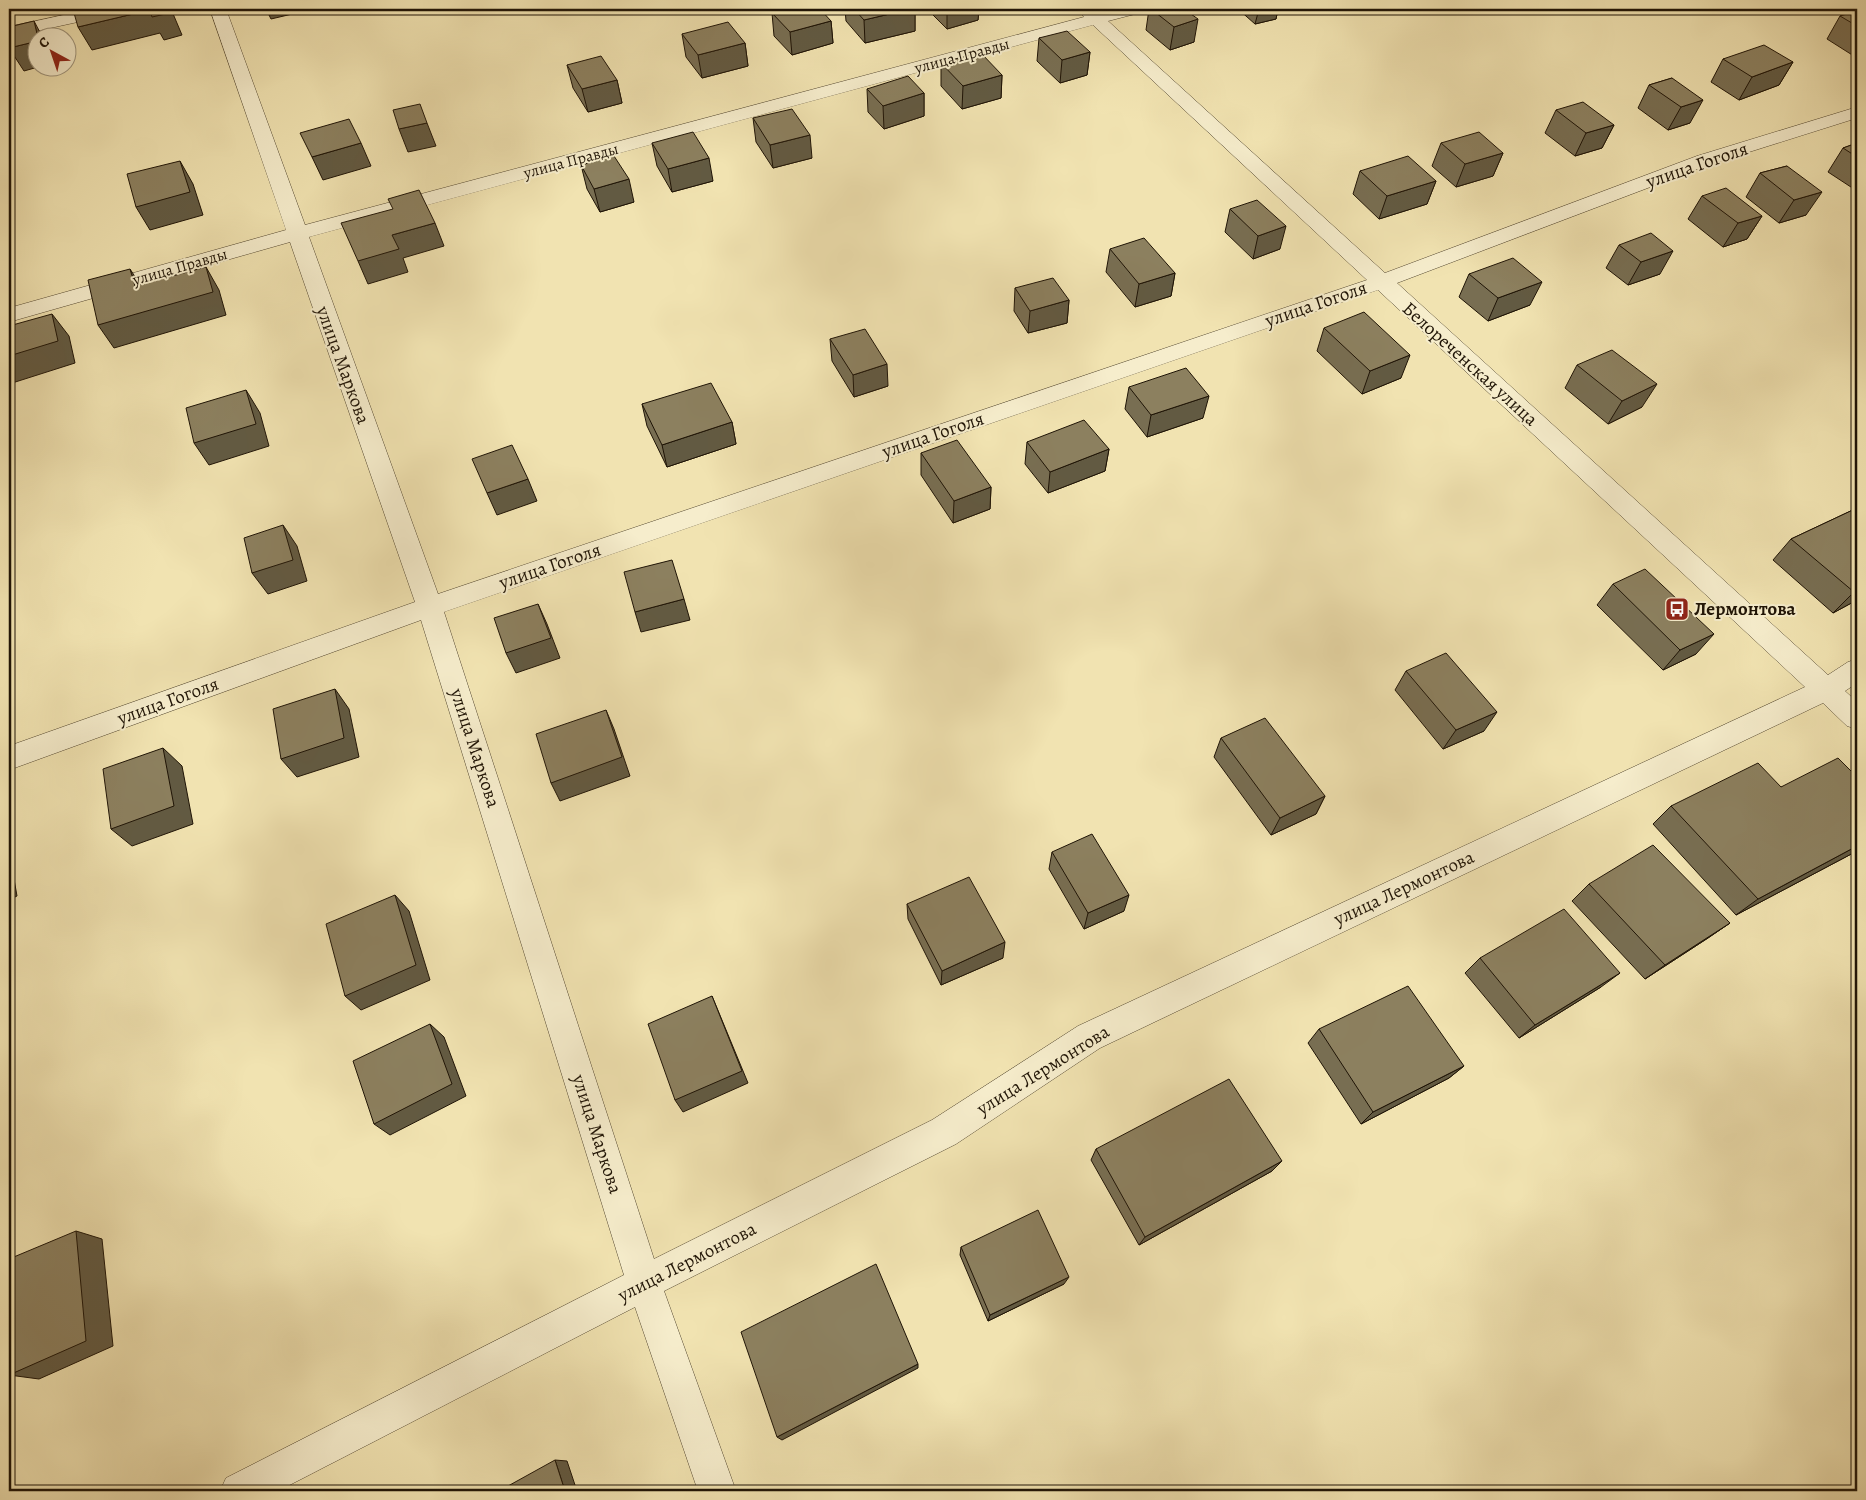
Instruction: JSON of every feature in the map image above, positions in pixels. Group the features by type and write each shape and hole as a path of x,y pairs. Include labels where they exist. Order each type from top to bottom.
{"street":[{"path":"9,32 113,9"},
{"name":"улица Маркова","path":"218,9 296,234 430,607 644,1283 717,1491"},
{"name":"улица Правды","path":"9,314 1091,14 1133,9"},
{"path":"1853,9 1857,11"},
{"name":"Белореченская улица","path":"1091,14 1857,718"},
{"name":"улица Гоголя","path":"9,758 430,607 1381,282 1704,160 1857,112"},
{"name":"улица Лермонтова","path":"239,1491 644,1283 944,1132 1089,1037 1826,689 1857,670"}],"building":[{"path":"91,9 169,9 170,13 152,17 150,10 78,27 74,13"},
{"path":"786,9 820,9 831,21 790,32 772,13"},
{"path":"854,9 911,9 864,20"},
{"path":"1151,9 1184,9 1198,19 1174,27"},
{"path":"1857,11 1857,26 1840,16"},
{"path":"34,21 36,28 28,28 28,43 9,48 9,27"},
{"path":"728,22 745,43 698,55 682,34"},
{"path":"1067,31 1090,52 1062,60 1039,38"},
{"path":"1764,45 1793,62 1752,77 1723,59"},
{"path":"980,52 1002,75 963,86 941,63"},
{"path":"601,56 617,80 582,89 567,65"},
{"path":"908,76 924,93 883,106 867,89"},
{"path":"1672,78 1703,100 1681,107 1649,85"},
{"path":"1583,102 1614,125 1586,133 1556,110"},
{"path":"420,104 427,123 399,129 393,110"},
{"path":"792,109 810,135 770,145 753,118"},
{"path":"349,119 361,143 312,157 300,133"},
{"path":"693,132 709,158 668,169 652,143"},
{"path":"1479,132 1503,153 1465,164 1441,143"},
{"path":"1857,143 1857,157 1843,148"},
{"path":"614,156 629,179 594,189 581,165"},
{"path":"1408,156 1436,181 1387,196 1360,171"},
{"path":"180,161 190,192 136,207 127,174"},
{"path":"1787,166 1822,192 1794,200 1760,173"},
{"path":"1726,188 1762,216 1738,223 1702,196"},
{"path":"419,190 435,223 392,235 399,249 358,261 341,223 393,209 388,199"},
{"path":"1257,200 1286,226 1258,236 1230,209"},
{"path":"1651,233 1673,251 1641,262 1619,245"},
{"path":"1144,238 1175,273 1139,284 1110,249"},
{"path":"1513,258 1542,282 1498,298 1469,274"},
{"path":"206,267 213,292 98,325 88,280 130,269 135,286"},
{"path":"1053,278 1069,300 1030,311 1015,288"},
{"path":"1364,312 1410,355 1370,371 1324,328"},
{"path":"52,314 58,341 9,356 9,326"},
{"path":"865,329 887,364 853,375 830,339"},
{"path":"1612,350 1657,384 1622,401 1577,365"},
{"path":"1186,368 1209,396 1151,415 1129,387"},
{"path":"711,383 732,422 662,445 642,404"},
{"path":"246,390 256,424 194,443 186,408"},
{"path":"1084,420 1109,449 1050,472 1027,442"},
{"path":"957,440 991,487 954,501 921,453"},
{"path":"512,445 528,479 487,493 472,459"},
{"path":"1857,508 1857,590 1854,592 1791,539"},
{"path":"283,525 293,560 252,573 244,538"},
{"path":"672,560 684,599 635,612 624,572"},
{"path":"1645,569 1714,634 1680,650 1613,584"},
{"path":"538,604 551,638 506,653 494,618"},
{"path":"1446,653 1497,712 1456,730 1406,671"},
{"path":"335,689 344,738 281,759 273,709"},
{"path":"606,710 622,757 551,783 536,734"},
{"path":"1265,718 1325,796 1280,818 1221,738"},
{"path":"163,748 174,806 111,829 103,769"},
{"path":"1838,758 1857,777 1857,846 1758,899 1671,806 1758,763 1781,787"},
{"path":"1092,834 1129,895 1088,913 1052,852"},
{"path":"1653,845 1730,923 1665,965 1589,884"},
{"path":"969,877 1005,942 942,971 907,904"},
{"path":"395,895 416,965 345,996 326,924"},
{"path":"1564,909 1620,973 1535,1025 1480,958"},
{"path":"1408,986 1464,1066 1373,1112 1319,1029"},
{"path":"712,996 742,1071 675,1100 648,1024"},
{"path":"430,1024 452,1084 374,1124 353,1061"},
{"path":"1229,1079 1282,1161 1145,1237 1096,1149"},
{"path":"1038,1210 1069,1277 990,1315 961,1247"},
{"path":"76,1231 86,1341 9,1375 9,1259"},
{"path":"876,1264 918,1364 777,1437 741,1332"},
{"path":"555,1460 565,1491 499,1491"}],"place":[{"name":"Лермонтова","path":"1677,609"}]}
